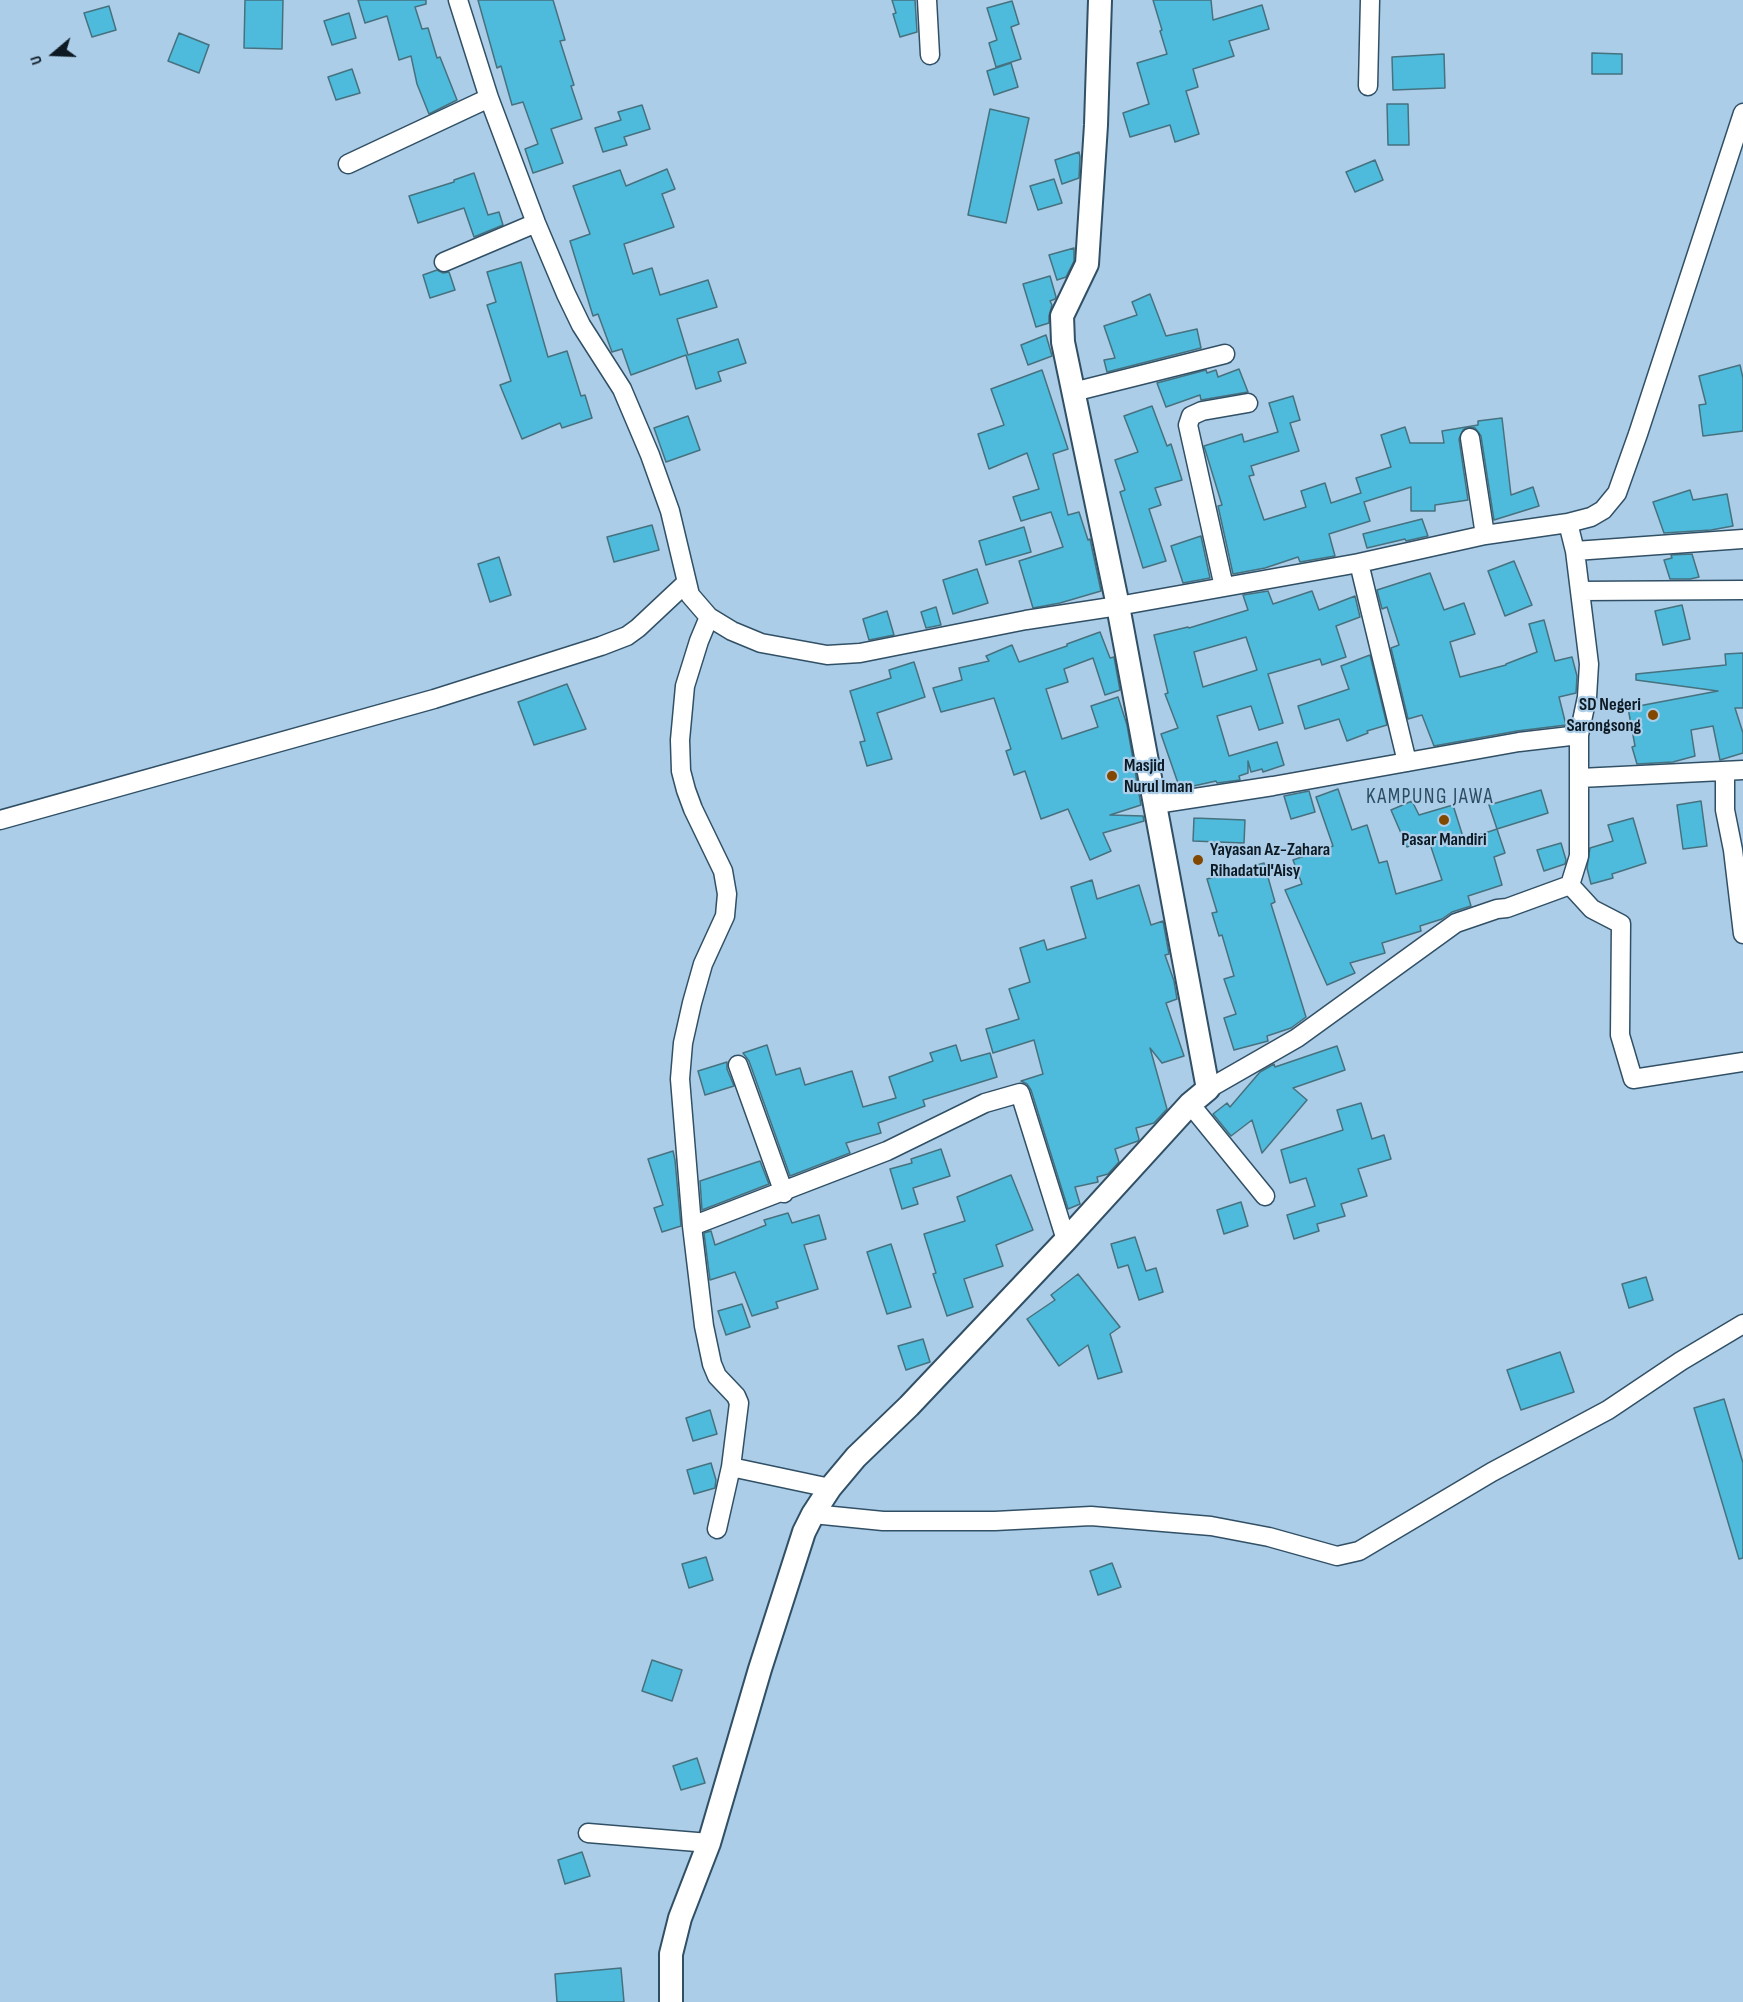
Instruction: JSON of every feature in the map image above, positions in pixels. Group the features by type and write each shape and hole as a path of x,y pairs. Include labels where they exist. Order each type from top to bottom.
{"street":[{"path":"458,0 489,98 537,223 581,325 622,389 650,455 670,511 696,601 699,641 685,686 680,740 681,771 686,790 723,871 727,894 724,916 703,964 692,1003 683,1042 680,1079 704,1326 712,1364 717,1376 736,1396 739,1403 731,1467 717,1529"},
{"path":"927,0 930,55"},
{"path":"1100,0 1096,125 1087,264 1062,316 1063,342 1118,606 1208,1089"},
{"path":"1368,86 1370,0"},
{"path":"348,164 489,98"},
{"path":"696,601 732,631 761,643 827,655 843,655 1026,620 1118,606 1359,562 1485,535 1568,524 1591,517 1603,510 1617,493 1743,113"},
{"path":"444,262 537,223"},
{"path":"1073,392 1225,354"},
{"path":"1224,587 1188,425 1191,416 1202,411 1248,403"},
{"path":"1470,438 1485,535"},
{"path":"1568,524 1575,551 1589,664 1587,697 1579,735 1579,856 1570,885"},
{"path":"1575,551 1743,539"},
{"path":"1359,562 1407,762"},
{"path":"1580,591 1743,590"},
{"path":"0,820 434,699 601,646 627,636 638,628 696,601"},
{"path":"1156,804 1519,742 1579,735"},
{"path":"1580,778 1734,771 1725,810 1733,850 1743,934"},
{"path":"1570,885 1592,909 1621,924 1620,1035 1633,1079 1743,1062"},
{"path":"671,2002 671,1954 680,1918 709,1843 763,1658 804,1532 830,1488 856,1457 909,1406 1066,1240 1190,1104 1208,1089 1297,1038 1456,923 1497,909 1507,908 1570,885"},
{"path":"738,1065 784,1193"},
{"path":"693,1227 887,1151 984,1103 1020,1093 1066,1240"},
{"path":"1190,1104 1265,1196"},
{"path":"813,1514 883,1521 995,1521 1091,1516 1211,1526 1269,1537 1337,1556 1359,1551 1501,1467 1608,1410 1681,1361 1743,1324"},
{"path":"731,1467 830,1488"},
{"path":"588,1833 709,1843"}],"building":[{"path":"245,0 283,0 282,49 244,48"},
{"path":"358,0 426,0 426,4 415,7 422,29 428,28 437,58 440,57 457,100 429,114 417,84 411,56 399,60 387,16 365,23"},
{"path":"478,0 553,0 565,40 560,41 582,119 551,129 563,163 533,173 525,149 538,144 523,102 512,105 501,66 497,68"},
{"path":"892,0 915,0 917,32 900,37 893,14 896,13"},
{"path":"1153,0 1211,0 1213,20 1262,5 1269,29 1229,41 1234,56 1193,69 1198,87 1186,91 1199,134 1175,142 1170,125 1130,137 1123,113 1149,104 1137,63 1167,54"},
{"path":"1012,1 1019,24 1011,27 1021,59 996,67 989,43 997,40 987,8"},
{"path":"109,6 116,30 92,37 84,13"},
{"path":"349,13 356,38 332,45 324,21"},
{"path":"179,33 209,45 199,73 168,61"},
{"path":"1592,53 1622,54 1622,74 1592,74"},
{"path":"1444,54 1445,88 1393,90 1392,57"},
{"path":"1011,63 1018,87 994,95 987,71"},
{"path":"352,69 360,93 336,100 328,77"},
{"path":"1387,104 1408,104 1409,145 1388,145"},
{"path":"642,105 650,129 624,137 627,145 603,152 595,128 621,120 618,112"},
{"path":"990,109 1029,118 1006,223 968,215"},
{"path":"1079,152 1079,178 1062,184 1055,160"},
{"path":"1375,160 1383,180 1355,192 1346,172"},
{"path":"667,169 675,189 662,194 674,227 624,244 633,274 652,268 660,295 708,280 717,307 677,319 688,355 738,339 746,363 718,372 721,381 696,389 686,355 631,375 622,349 612,352 598,314 593,316 570,241 590,234 573,186 620,170 626,186"},
{"path":"474,173 488,215 499,212 503,225 474,237 464,208 418,223 409,196 454,182 454,180"},
{"path":"1054,179 1062,203 1038,210 1030,186"},
{"path":"1074,248 1074,261 1066,277 1057,280 1049,255"},
{"path":"521,262 548,357 567,351 581,396 585,395 592,418 562,428 560,423 522,439 500,385 511,381 487,305 496,302 487,272"},
{"path":"437,270 443,273 449,272 455,290 430,298 423,275"},
{"path":"1050,276 1056,297 1050,301 1052,305 1049,323 1036,327 1023,284"},
{"path":"1150,294 1166,336 1197,329 1201,348 1107,372 1104,360 1115,358 1104,326 1137,315 1132,302"},
{"path":"1046,335 1052,356 1028,365 1021,345"},
{"path":"1740,365 1743,378 1743,431 1703,436 1699,405 1706,404 1699,376"},
{"path":"1239,369 1248,392 1201,400 1200,395 1166,407 1157,383 1206,370 1207,373 1216,370 1218,377"},
{"path":"1042,370 1068,449 1053,454 1068,515 1079,512 1088,540 1090,539 1101,591 1033,608 1019,561 1063,547 1051,512 1021,521 1013,497 1039,489 1027,453 989,469 978,434 1004,425 991,389"},
{"path":"1293,396 1300,420 1290,423 1299,451 1251,466 1254,475 1249,476 1264,520 1306,507 1301,491 1325,483 1331,503 1361,493 1356,478 1391,467 1381,435 1405,427 1410,443 1444,443 1442,431 1478,425 1478,421 1502,418 1511,495 1533,487 1539,506 1494,520 1481,436 1475,428 1468,427 1463,430 1459,439 1468,500 1435,505 1435,511 1411,511 1411,487 1364,502 1370,521 1329,534 1335,556 1300,562 1298,557 1265,568 1233,574 1218,506 1222,505 1204,446 1242,434 1244,442 1278,432 1269,403"},
{"path":"1152,406 1167,446 1171,444 1182,480 1155,488 1161,505 1149,509 1166,561 1143,568 1120,492 1125,490 1115,460 1138,452 1124,416"},
{"path":"688,416 700,450 666,462 654,428"},
{"path":"1690,490 1693,500 1727,494 1733,526 1664,533 1653,502"},
{"path":"1422,519 1428,536 1367,548 1363,534"},
{"path":"652,525 659,550 614,562 607,537"},
{"path":"1024,527 1031,552 986,565 979,541"},
{"path":"1201,536 1210,578 1183,583 1171,546"},
{"path":"1692,554 1699,577 1670,579 1664,560 1672,558 1671,555"},
{"path":"499,557 511,595 490,602 478,564"},
{"path":"1514,561 1532,605 1505,616 1488,571"},
{"path":"977,569 988,603 953,614 943,580"},
{"path":"1430,573 1444,610 1464,603 1475,634 1450,642 1460,677 1506,665 1537,652 1529,624 1544,620 1555,661 1572,657 1577,676 1576,693 1559,697 1566,725 1434,746 1422,715 1408,719 1391,648 1399,645 1387,607 1382,609 1377,590"},
{"path":"1268,591 1273,604 1312,591 1319,610 1355,596 1360,617 1336,626 1346,657 1322,665 1320,659 1268,674 1283,723 1259,730 1251,706 1217,716 1229,756 1277,742 1284,765 1263,772 1262,769 1251,772 1248,761 1248,773 1239,776 1240,780 1217,783 1216,781 1180,789 1161,734 1178,728 1165,694 1168,693 1154,635 1189,628 1248,610 1243,595","holes":["1246,637 1257,670 1203,687 1194,652"]},
{"path":"1682,605 1690,639 1663,645 1655,611"},
{"path":"936,607 941,625 926,628 921,612"},
{"path":"887,611 894,635 869,640 863,619"},
{"path":"1100,632 1110,658 1114,657 1120,690 1105,695 1093,658 1064,669 1068,682 1046,689 1062,739 1098,727 1091,706 1118,697 1127,725 1141,805 1110,815 1143,816 1144,821 1103,833 1111,851 1090,860 1068,809 1041,819 1025,771 1014,775 1006,751 1011,749 994,698 941,712 933,688 962,680 959,668 989,661 986,656 1012,645 1019,662"},
{"path":"1743,653 1743,708 1735,708 1743,733 1743,753 1720,760 1713,726 1691,730 1695,756 1673,762 1637,764 1632,747 1635,746 1628,708 1718,691 1636,680 1636,674 1726,665 1725,654"},
{"path":"1370,655 1387,725 1367,731 1368,733 1347,741 1339,719 1305,729 1298,706 1349,689 1341,666"},
{"path":"914,662 925,697 877,713 892,759 867,766 860,742 865,741 850,691 891,678 889,670"},
{"path":"567,684 586,729 534,745 518,702"},
{"path":"1338,789 1352,830 1367,825 1379,863 1387,861 1396,894 1442,880 1428,838 1407,847 1391,810 1412,801 1419,815 1453,805 1464,840 1497,829 1505,853 1494,857 1502,885 1468,896 1471,906 1420,926 1421,931 1382,943 1385,953 1350,963 1355,973 1327,985 1285,890 1302,884 1293,860 1333,846 1316,797"},
{"path":"1541,790 1548,813 1497,829 1489,805"},
{"path":"1309,791 1315,812 1291,819 1284,796"},
{"path":"1701,801 1707,846 1683,849 1677,805"},
{"path":"1194,818 1245,820 1244,843 1193,841"},
{"path":"1633,818 1646,863 1612,874 1613,878 1591,884 1587,868 1590,848 1613,841 1608,825"},
{"path":"1561,843 1565,864 1544,871 1537,850"},
{"path":"1264,863 1275,902 1271,904 1306,1017 1291,1028 1267,1036 1268,1041 1234,1050 1224,1018 1236,1014 1224,979 1234,976 1222,935 1219,936 1212,913 1217,912 1207,879"},
{"path":"1092,880 1097,899 1139,885 1151,925 1163,921 1169,954 1165,955 1174,981 1177,999 1166,1003 1184,1056 1162,1063 1150,1048 1167,1109 1154,1123 1136,1128 1138,1141 1115,1149 1119,1162 1108,1174 1097,1177 1098,1182 1075,1187 1080,1204 1068,1209 1031,1090 1021,1081 1043,1074 1034,1040 993,1053 986,1029 1019,1019 1009,989 1030,982 1020,948 1044,940 1047,950 1086,938 1071,887"},
{"path":"767,1045 776,1075 800,1068 805,1085 852,1071 863,1107 896,1098 889,1077 933,1061 930,1053 956,1045 961,1061 990,1053 997,1077 923,1100 925,1106 878,1123 881,1133 846,1143 850,1153 790,1176 749,1061 743,1053"},
{"path":"1337,1046 1345,1070 1293,1088 1307,1100 1262,1153 1252,1120 1231,1136 1213,1114 1227,1103 1230,1107 1260,1072 1274,1064 1275,1067"},
{"path":"727,1062 727,1069 734,1086 705,1095 698,1071"},
{"path":"1361,1103 1372,1139 1384,1135 1391,1159 1358,1169 1367,1196 1341,1204 1345,1216 1317,1224 1319,1231 1294,1239 1287,1215 1315,1206 1306,1178 1290,1183 1281,1150 1343,1130 1337,1110"},
{"path":"941,1149 950,1176 913,1188 918,1204 902,1209 890,1169 912,1163 911,1159"},
{"path":"673,1151 681,1226 662,1232 654,1208 663,1205 648,1159"},
{"path":"760,1161 769,1184 702,1210 700,1181"},
{"path":"1011,1175 1033,1230 996,1245 1003,1266 964,1279 973,1307 947,1316 933,1274 936,1273 924,1234 965,1221 957,1197"},
{"path":"1241,1202 1248,1226 1224,1234 1217,1210"},
{"path":"788,1213 792,1223 819,1215 826,1239 804,1245 818,1289 776,1302 778,1308 752,1316 735,1272 710,1280 704,1233 711,1231 715,1245 766,1225 764,1220"},
{"path":"1135,1237 1146,1271 1156,1268 1163,1292 1139,1300 1128,1265 1118,1268 1111,1244"},
{"path":"891,1244 911,1307 887,1314 867,1252"},
{"path":"1078,1274 1120,1327 1110,1334 1122,1372 1098,1379 1088,1345 1059,1366 1027,1319 1055,1300 1051,1295"},
{"path":"1646,1277 1653,1300 1629,1308 1622,1284"},
{"path":"742,1304 750,1327 726,1335 718,1311"},
{"path":"923,1339 930,1362 906,1370 898,1346"},
{"path":"1560,1352 1574,1392 1521,1410 1507,1370"},
{"path":"1724,1399 1743,1463 1743,1558 1739,1559 1694,1408"},
{"path":"710,1410 717,1434 693,1441 686,1418"},
{"path":"711,1463 716,1480 715,1488 694,1494 687,1470"},
{"path":"706,1557 713,1580 689,1588 682,1564"},
{"path":"1112,1563 1121,1587 1098,1595 1090,1571"},
{"path":"652,1660 682,1670 672,1701 642,1691"},
{"path":"697,1758 705,1783 681,1790 673,1766"},
{"path":"582,1852 590,1876 565,1884 558,1860"},
{"path":"621,1968 624,2002 557,2002 555,1974"}],"place":[{"name":"SD Negeri Sarongsong","path":"1653,715"},
{"name":"Masjid Nurul Iman","path":"1112,776"},
{"name":"Pasar Mandiri","path":"1444,820"},
{"name":"Yayasan Az-Zahara Rihadatul'Aisy","path":"1198,860"}],"district":[{"name":"KAMPUNG JAWA","path":"1430,798"}]}
